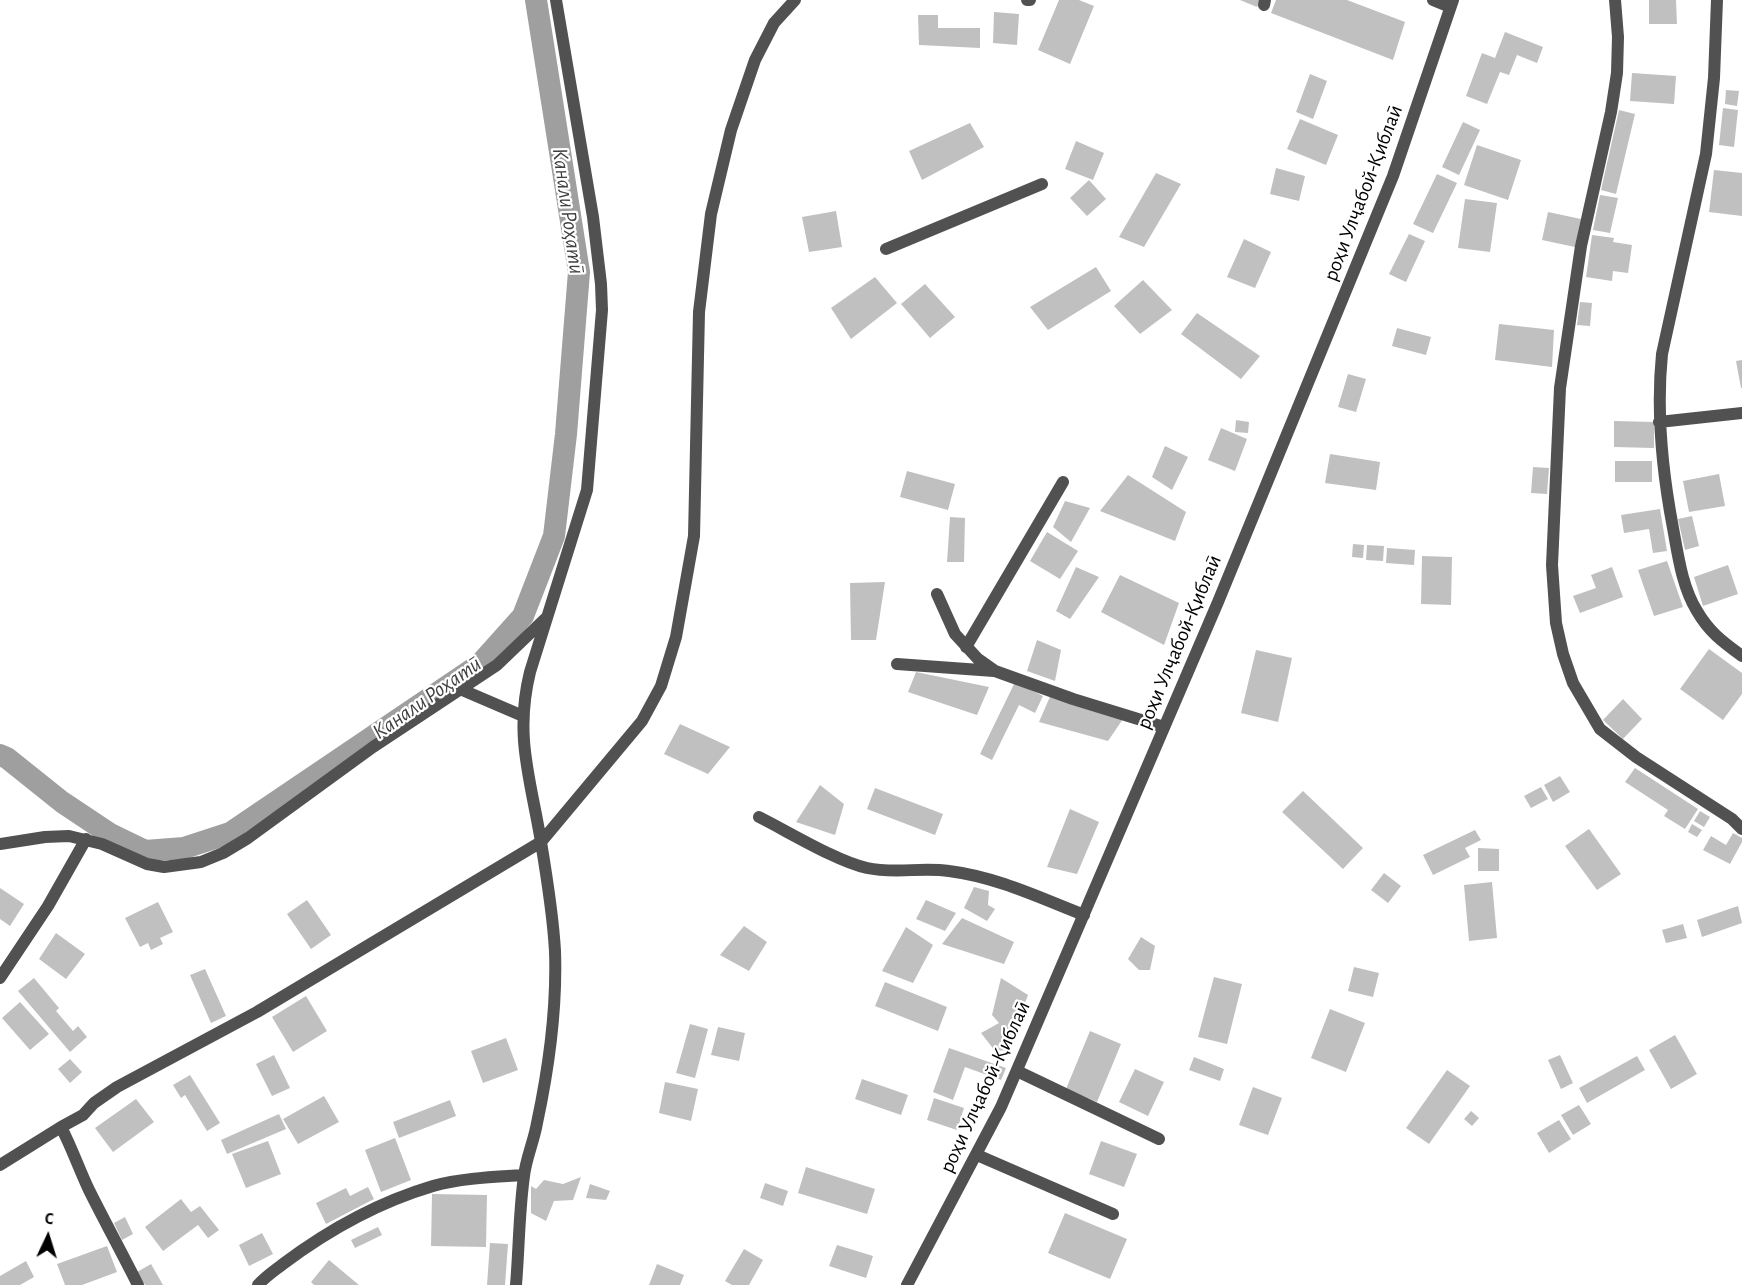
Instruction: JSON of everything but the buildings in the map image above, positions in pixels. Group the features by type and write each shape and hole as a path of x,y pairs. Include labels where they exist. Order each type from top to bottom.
{"street":[{"path":"516,1285 524,1175 546,1081 553,1024 555,951 541,842 524,759 523,716 527,681 587,490 602,310 593,217 556,0"},
{"path":"0,1165 41,1138 83,1115 94,1103 117,1087 257,1012 541,842 642,721 661,686 676,638 694,536 699,312 711,214 731,130 755,60 774,23 795,0"},
{"path":"1433,0 1451,3"},
{"path":"1616,0 1617,72 1611,112 1581,246 1560,388 1552,565 1556,623 1573,683 1600,729 1636,757 1732,819 1742,828"},
{"path":"1717,0 1714,78 1706,154 1668,320 1658,387 1659,422 1664,477 1680,567 1696,609 1712,633 1742,656"},
{"name":"роҳи Улҷабой-Қиблаӣ","path":"907,1285 977,1155 1017,1071 1164,728 1393,176 1451,3"},
{"path":"886,249 1042,184"},
{"path":"1659,422 1742,413"},
{"path":"966,647 1062,482"},
{"path":"937,594 955,634 978,659 995,671 1164,728"},
{"path":"0,844 69,836 86,839 147,864 164,867 201,861 223,853 248,838 373,747 497,665 547,616"},
{"path":"897,664 995,671"},
{"path":"460,689 523,716"},
{"path":"759,817 865,868 891,871 947,870 978,876 1084,915"},
{"path":"0,978 48,906 86,839"},
{"path":"1017,1071 1159,1139"},
{"path":"61,1127 89,1190 138,1285"},
{"path":"977,1155 1113,1214"},
{"path":"258,1285 301,1250 348,1222 398,1198 435,1186 470,1179 524,1175"}],"waterway":[{"name":"Канали Роҳатӣ","path":"0,755 7,758 62,802 110,834 145,851 184,848 230,833 480,664 523,616 554,536 566,434 579,272 536,0"}]}
